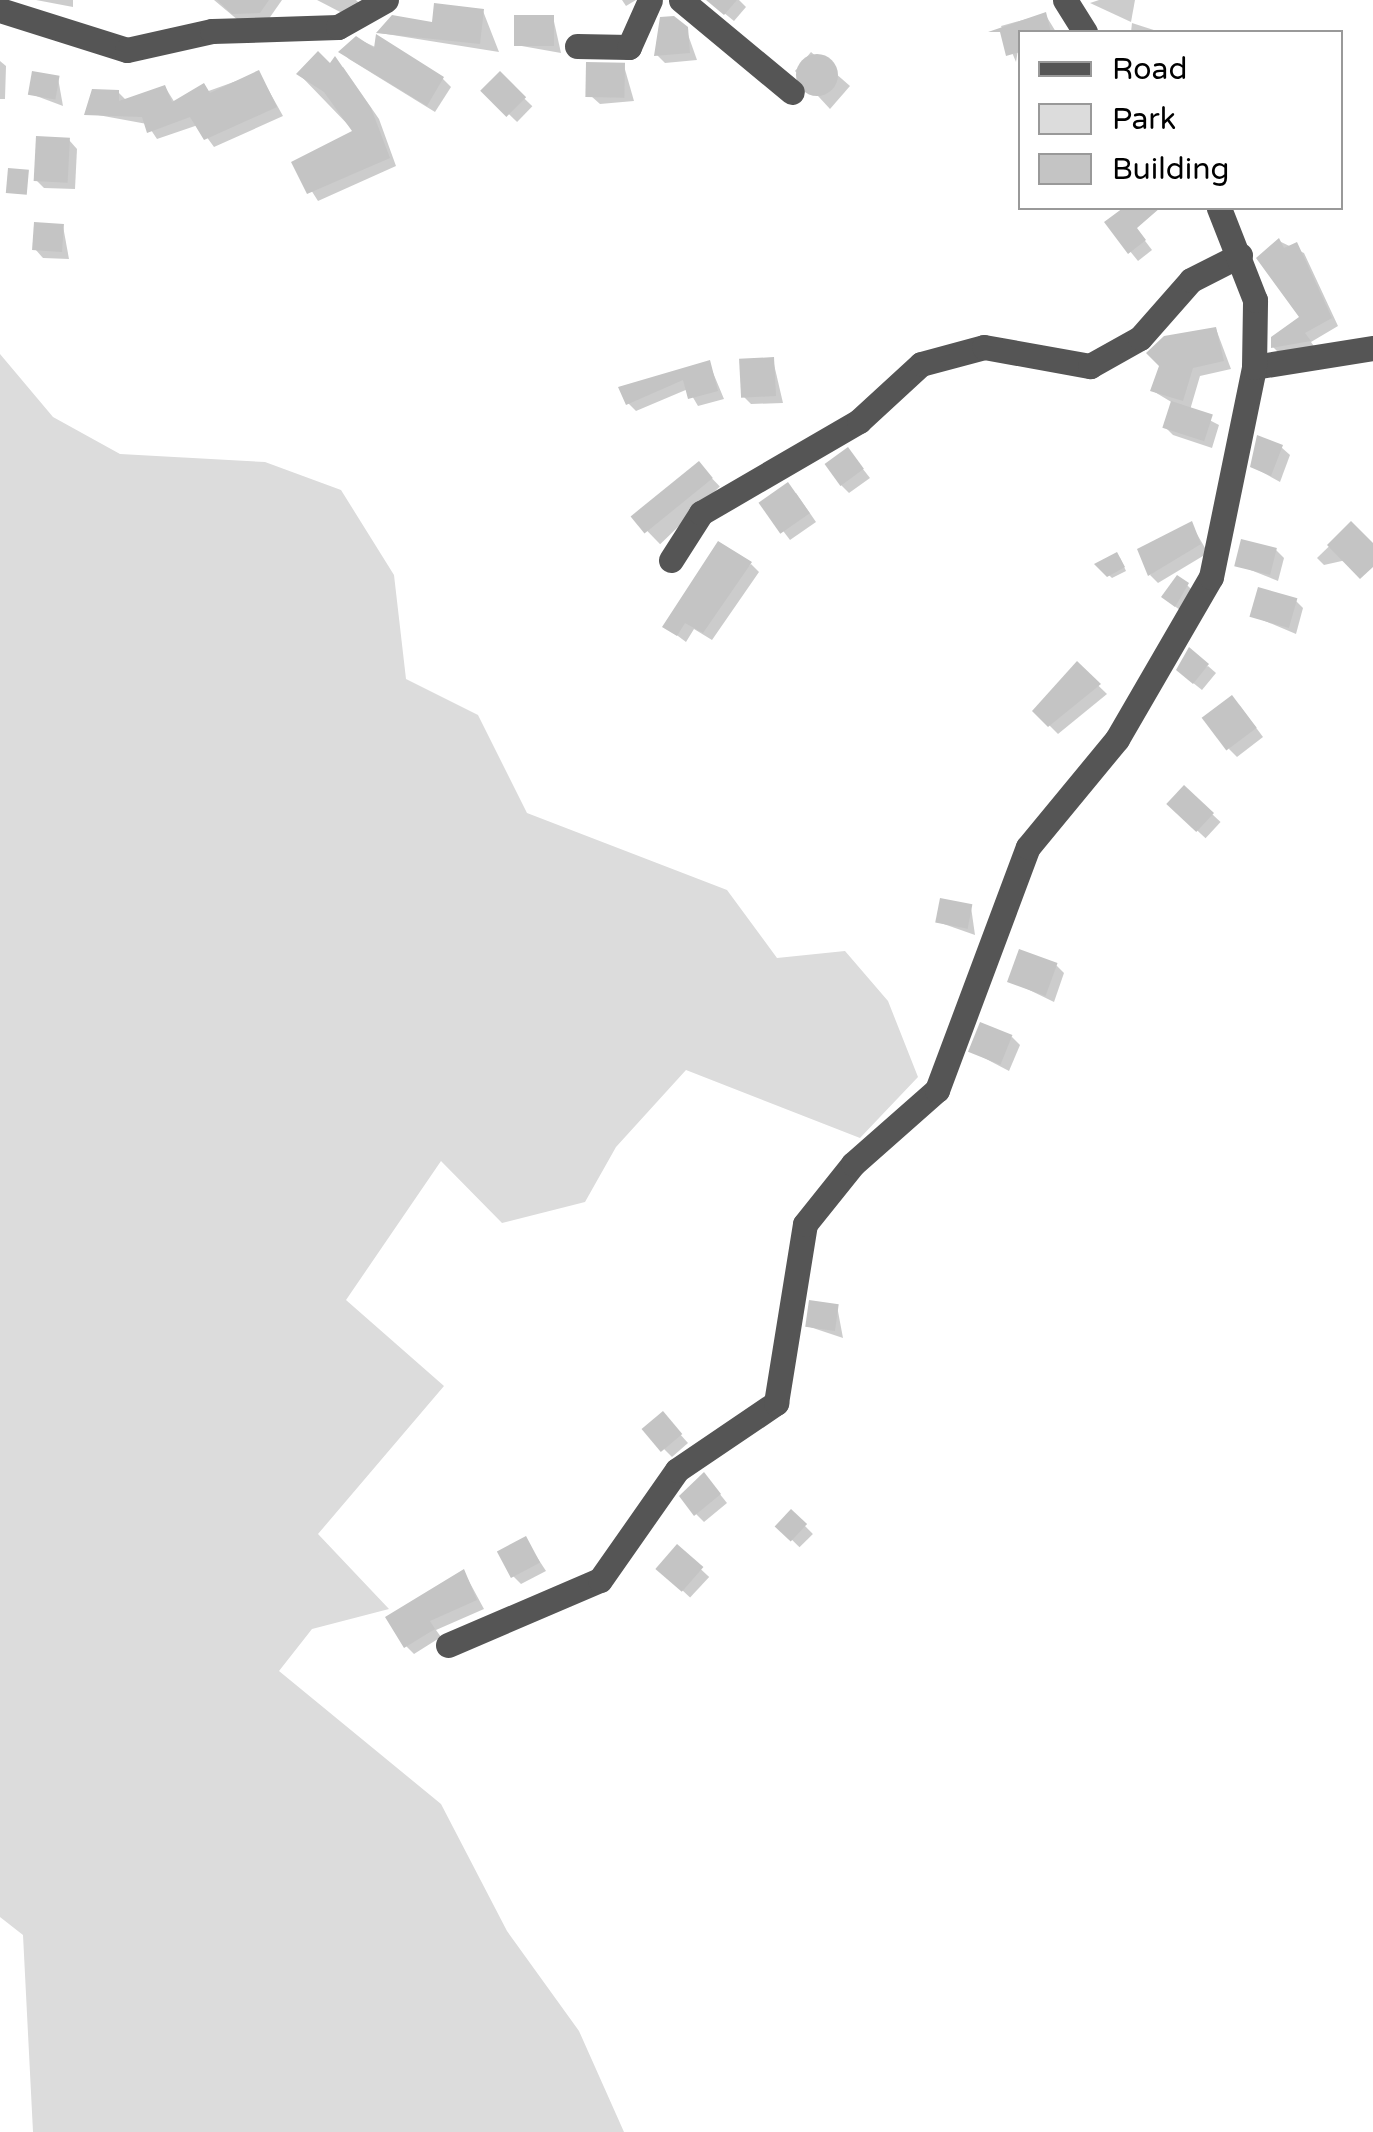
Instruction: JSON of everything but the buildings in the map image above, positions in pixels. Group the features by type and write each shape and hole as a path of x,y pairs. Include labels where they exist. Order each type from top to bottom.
{"street":[{"path":"0,10 126,50 212,31 338,28 386,0"},
{"path":"577,46 629,47 650,0"},
{"path":"681,0 792,92"},
{"path":"1066,0 1084,30"},
{"path":"448,1645 600,1580 677,1470 776,1403 805,1224 853,1164 937,1090 1028,847 1116,739 1211,577 1254,367 1255,300 1220,210"},
{"path":"671,560 701,513 860,421 920,364 984,348 1090,366 1140,338 1191,280 1240,254"},
{"path":"1254,367 1373,348"}],"green space":[{"path":"0,354 53,417 120,454 265,462 341,490 394,575 406,679 478,715 527,813 727,890 777,958 845,951 888,1001 918,1077 860,1138 686,1070 616,1147 585,1202 502,1223 441,1161 346,1300 444,1386 318,1534 389,1609 312,1629 279,1671 441,1804 507,1931 579,2031 624,2132 33,2132 23,1935 0,1917"}]}
